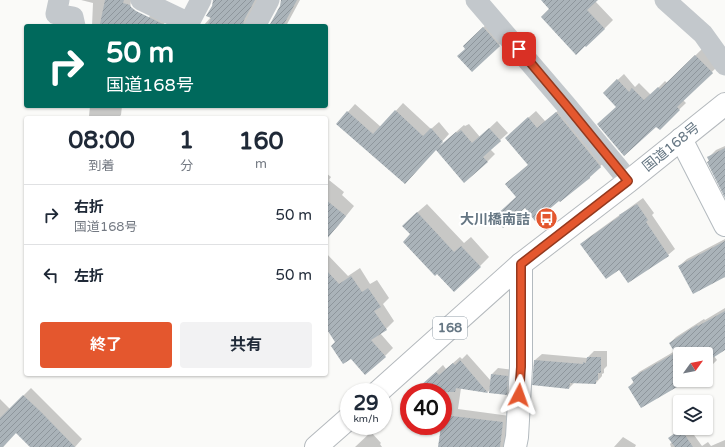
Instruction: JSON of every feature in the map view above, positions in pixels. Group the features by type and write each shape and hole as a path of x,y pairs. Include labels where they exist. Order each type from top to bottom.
{"main road":[{"name":"国道168号","path":"388,383 521,264 725,104"},
{"path":"681,138 725,225"},
{"path":"515,447 517,437 521,367 521,264"},
{"path":"316,447 340,426"}],"street":[{"path":"60,0 56,14 73,17 75,24"},
{"path":"142,0 188,24 201,0"},
{"path":"256,24 269,0"},
{"path":"476,0 566,105 628,181"},
{"path":"665,0 703,34 725,65"}],"building":[{"path":"105,0 124,0 123,3 130,5 136,11 163,24 100,24"},
{"path":"213,0 255,0 243,24 208,24 211,18 206,16 212,6"},
{"path":"281,0 297,0 284,24 270,24 280,6"},
{"path":"541,0 598,0 587,10 605,29 576,55 541,17 549,9"},
{"path":"483,27 500,46 472,72 457,56 465,49 463,46"},
{"path":"695,55 713,73 677,107 680,110 660,130 656,127 624,156 597,124 616,107 603,93 617,79 629,92 632,88 644,100 658,87 660,89"},
{"path":"395,110 423,136 431,128 443,142 436,149 456,132 457,133 461,130 472,143 489,128 501,141 483,157 488,162 464,183 436,150 405,184 336,124 347,111 373,134"},
{"path":"556,112 601,167 590,178 535,221 525,208 503,228 494,217 516,197 505,184 528,165 505,138 528,117 537,128"},
{"path":"725,148 725,198 707,162 709,161 707,157"},
{"path":"328,202 346,216 328,238"},
{"path":"637,204 648,220 646,222 669,256 628,283 619,270 606,279 580,244 620,216 619,215"},
{"path":"417,212 454,252 461,246 481,267 454,292 437,274 435,276 403,242 410,234 402,226"},
{"path":"725,241 725,277 693,294 678,266"},
{"path":"328,272 339,284 351,276 362,292 368,288 381,307 374,311 387,330 371,340 386,357 365,375 351,359 343,364 331,346 335,342 328,331"},
{"path":"725,311 725,350 713,358 713,347 673,347 673,350 669,343 697,325 698,326"},
{"path":"673,354 673,387 677,387 641,408 628,387 634,383 631,378"},
{"path":"587,357 601,357 601,373 598,373 598,380 596,380 596,384 570,383 569,389 532,385 534,360 583,364 583,362 586,363"},
{"path":"460,360 488,393 456,388 455,392 452,392 452,383 423,383 436,372 439,375 453,363 455,365"},
{"path":"491,374 508,376 507,395 489,393"},
{"path":"23,395 75,447 30,447 16,433 3,447 0,447 0,418"},
{"path":"452,416 503,422 500,447 438,447 440,435 452,435"},
{"path":"673,435 685,435 693,447 675,447 668,438"}],"place":[{"name":"大川橋南詰","path":"546,219"}],"route":[{"path":"519,49 628,181 521,264 521,367 519,395"}]}
